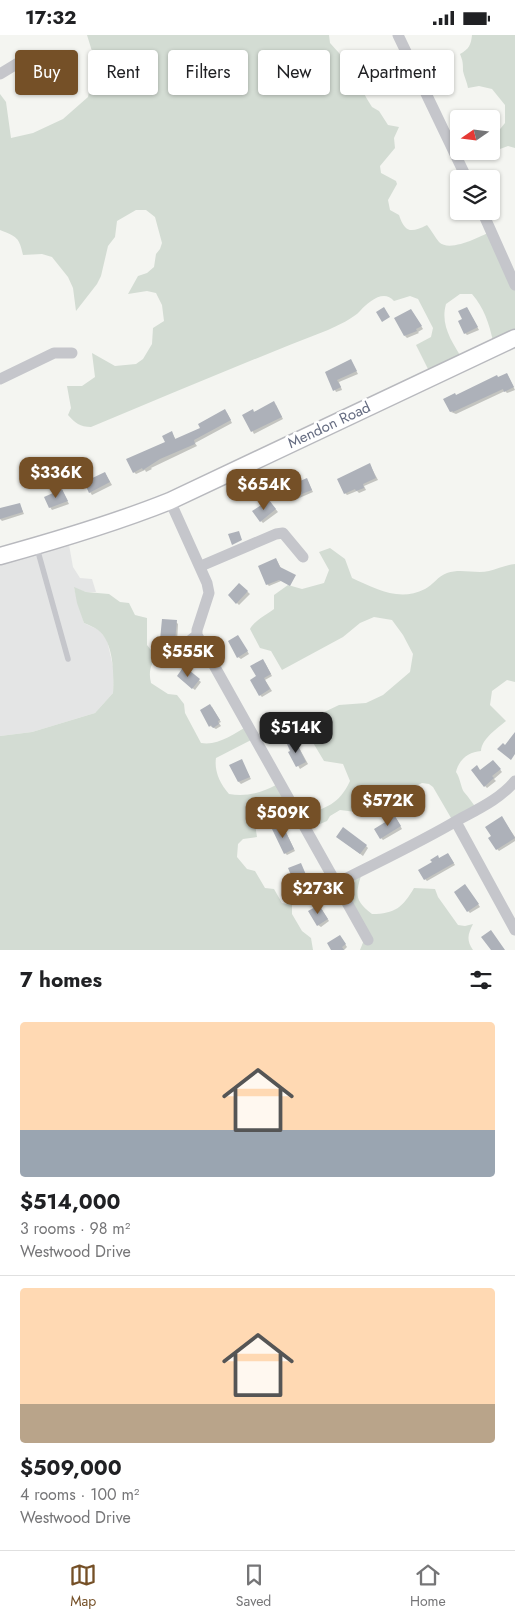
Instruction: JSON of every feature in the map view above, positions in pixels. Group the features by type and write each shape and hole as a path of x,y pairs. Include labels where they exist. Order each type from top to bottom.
{"main road":[{"name":"Mendon Road","path":"0,556 127,518 170,501 515,338"}],"street":[{"path":"398,35 462,170"},
{"path":"0,74 15,66"},
{"path":"486,220 515,285"},
{"path":"0,379 54,353 72,353"},
{"path":"170,501 200,566 209,593 197,635 368,940"},
{"path":"200,566 276,534 283,533 303,557"},
{"path":"164,661 197,635"},
{"path":"337,883 488,804 508,789 515,781"},
{"path":"456,822 515,930"}],"lane":[{"path":"37,546 68,659"}],"shaded area":[{"path":"87,35 329,35 330,43 340,54 340,95 365,95 372,107 379,111 388,125 399,127 394,138 395,148 380,166 381,173 396,181 397,184 388,200 390,210 399,215 401,221 409,230 427,225 439,242 444,245 450,246 466,243 492,231 515,277 515,341 493,341 486,316 476,299 472,294 460,294 446,304 445,319 448,333 463,360 433,379 416,345 431,337 433,328 418,299 410,296 394,301 386,296 381,296 372,300 350,319 328,330 91,427 75,422 68,415 71,408 67,386 82,386 95,377 92,353 115,366 136,364 143,359 152,344 153,328 164,321 162,305 156,293 147,291 128,294 138,276 147,273 154,267 156,254 162,243 155,217 146,210 136,210 117,221 115,237 108,246 101,276 76,311 73,288 68,277 52,257 42,254 23,255 16,238 0,230 0,94 6,102 11,138 33,133 63,119 88,95 158,95 158,50 92,50"},
{"path":"472,35 515,35 515,148 508,146 500,149 500,129 505,123 505,105 492,89 479,86 468,88 460,54 466,50"},
{"path":"68,539 73,567 80,578 92,579 96,592 86,592 74,588 84,623 99,630 107,640 114,671 113,693 95,713 32,732 0,736 0,558"},
{"path":"330,548 345,559 352,578 379,590 397,594 415,593 425,589 447,573 463,571 484,572 515,564 515,682 507,680 492,691 490,705 506,721 487,738 481,751 472,753 459,763 456,772 463,790 477,810 454,823 433,787 422,783 400,794 392,802 364,813 340,810 330,816 327,821 308,829 304,816 331,804 346,789 350,781 343,764 324,761 306,731 295,726 339,705 366,703 383,695 410,672 413,654 392,620 374,617 360,623 343,637 282,670 271,651 260,648 250,629 252,626 274,609 274,595 288,585 302,589 324,583 329,570 319,552"},
{"path":"74,587 86,592 109,594 120,602 129,603 135,615 147,618 147,645 151,650 160,653 151,667 151,683 168,694 177,695 184,704 185,713 201,743 219,741 248,726 255,738 216,758 216,768 220,782 229,794 235,795 253,794 276,785 283,797 266,807 255,824 257,837 243,839 238,844 237,857 247,869 255,871 265,888 274,889 282,903 292,905 292,914 302,931 311,938 313,950 0,950 0,736 32,732 95,713 113,693 113,668 110,650 103,635 98,630 84,623"},
{"path":"362,872 358,886 358,896 362,904 372,914 387,913 402,905 414,888 435,889 438,897 458,925 473,924 468,937 473,950 360,950 366,935 341,883"}],"building":[{"path":"384,307 390,317 382,322 376,312"},
{"path":"467,307 478,327 464,334 458,321 462,319 458,311"},
{"path":"411,309 422,326 416,329 417,331 404,336 394,318"},
{"path":"351,359 357,371 337,380 341,387 333,391 325,372"},
{"path":"507,373 514,387 504,392 503,389 453,412 450,412 443,399 455,393 456,395 497,375 498,377"},
{"path":"274,401 282,417 251,432 242,415 253,409 254,412"},
{"path":"225,409 231,420 194,440 195,444 160,459 143,470 142,468 133,473 126,459 165,442 162,436 172,431 175,439 200,428 198,424"},
{"path":"370,463 376,478 363,484 364,488 356,491 355,489 344,494 337,479"},
{"path":"105,472 110,482 89,493 84,482"},
{"path":"307,478 312,490 289,497 286,487"},
{"path":"62,489 68,501 49,508 44,497"},
{"path":"269,500 276,509 260,522 252,511"},
{"path":"20,503 23,512 0,519 0,508"},
{"path":"239,531 242,540 232,545 228,534"},
{"path":"276,558 280,567 296,575 290,586 279,580 266,585 258,566"},
{"path":"239,583 248,591 236,604 228,595"},
{"path":"162,619 177,620 175,641 160,640"},
{"path":"238,635 248,651 237,658 228,641"},
{"path":"263,659 271,674 264,678 270,689 259,696 250,680 256,676 250,666"},
{"path":"184,666 200,679 192,689 177,676"},
{"path":"210,704 220,720 218,721 219,724 213,728 211,725 209,727 200,710"},
{"path":"515,732 515,754 511,760 497,749 503,743 505,745"},
{"path":"295,740 306,762 296,767 288,752 290,751 287,744"},
{"path":"242,759 250,777 238,782 229,765"},
{"path":"493,760 501,769 492,776 494,778 484,787 471,770 477,765 480,770"},
{"path":"395,816 401,826 380,839 374,829"},
{"path":"502,816 515,838 496,850 488,838 491,836 485,827"},
{"path":"282,824 294,849 284,854 272,829"},
{"path":"343,827 367,845 360,854 336,837"},
{"path":"448,853 454,863 424,880 418,870 432,862 430,860 438,855 439,858"},
{"path":"301,863 310,884 293,891 289,882 293,880 288,868"},
{"path":"465,884 479,904 467,912 454,892"},
{"path":"319,905 328,919 317,926 308,911"},
{"path":"491,930 505,950 491,950 481,937"},
{"path":"340,935 346,944 342,947 344,950 331,950 327,943"}]}
